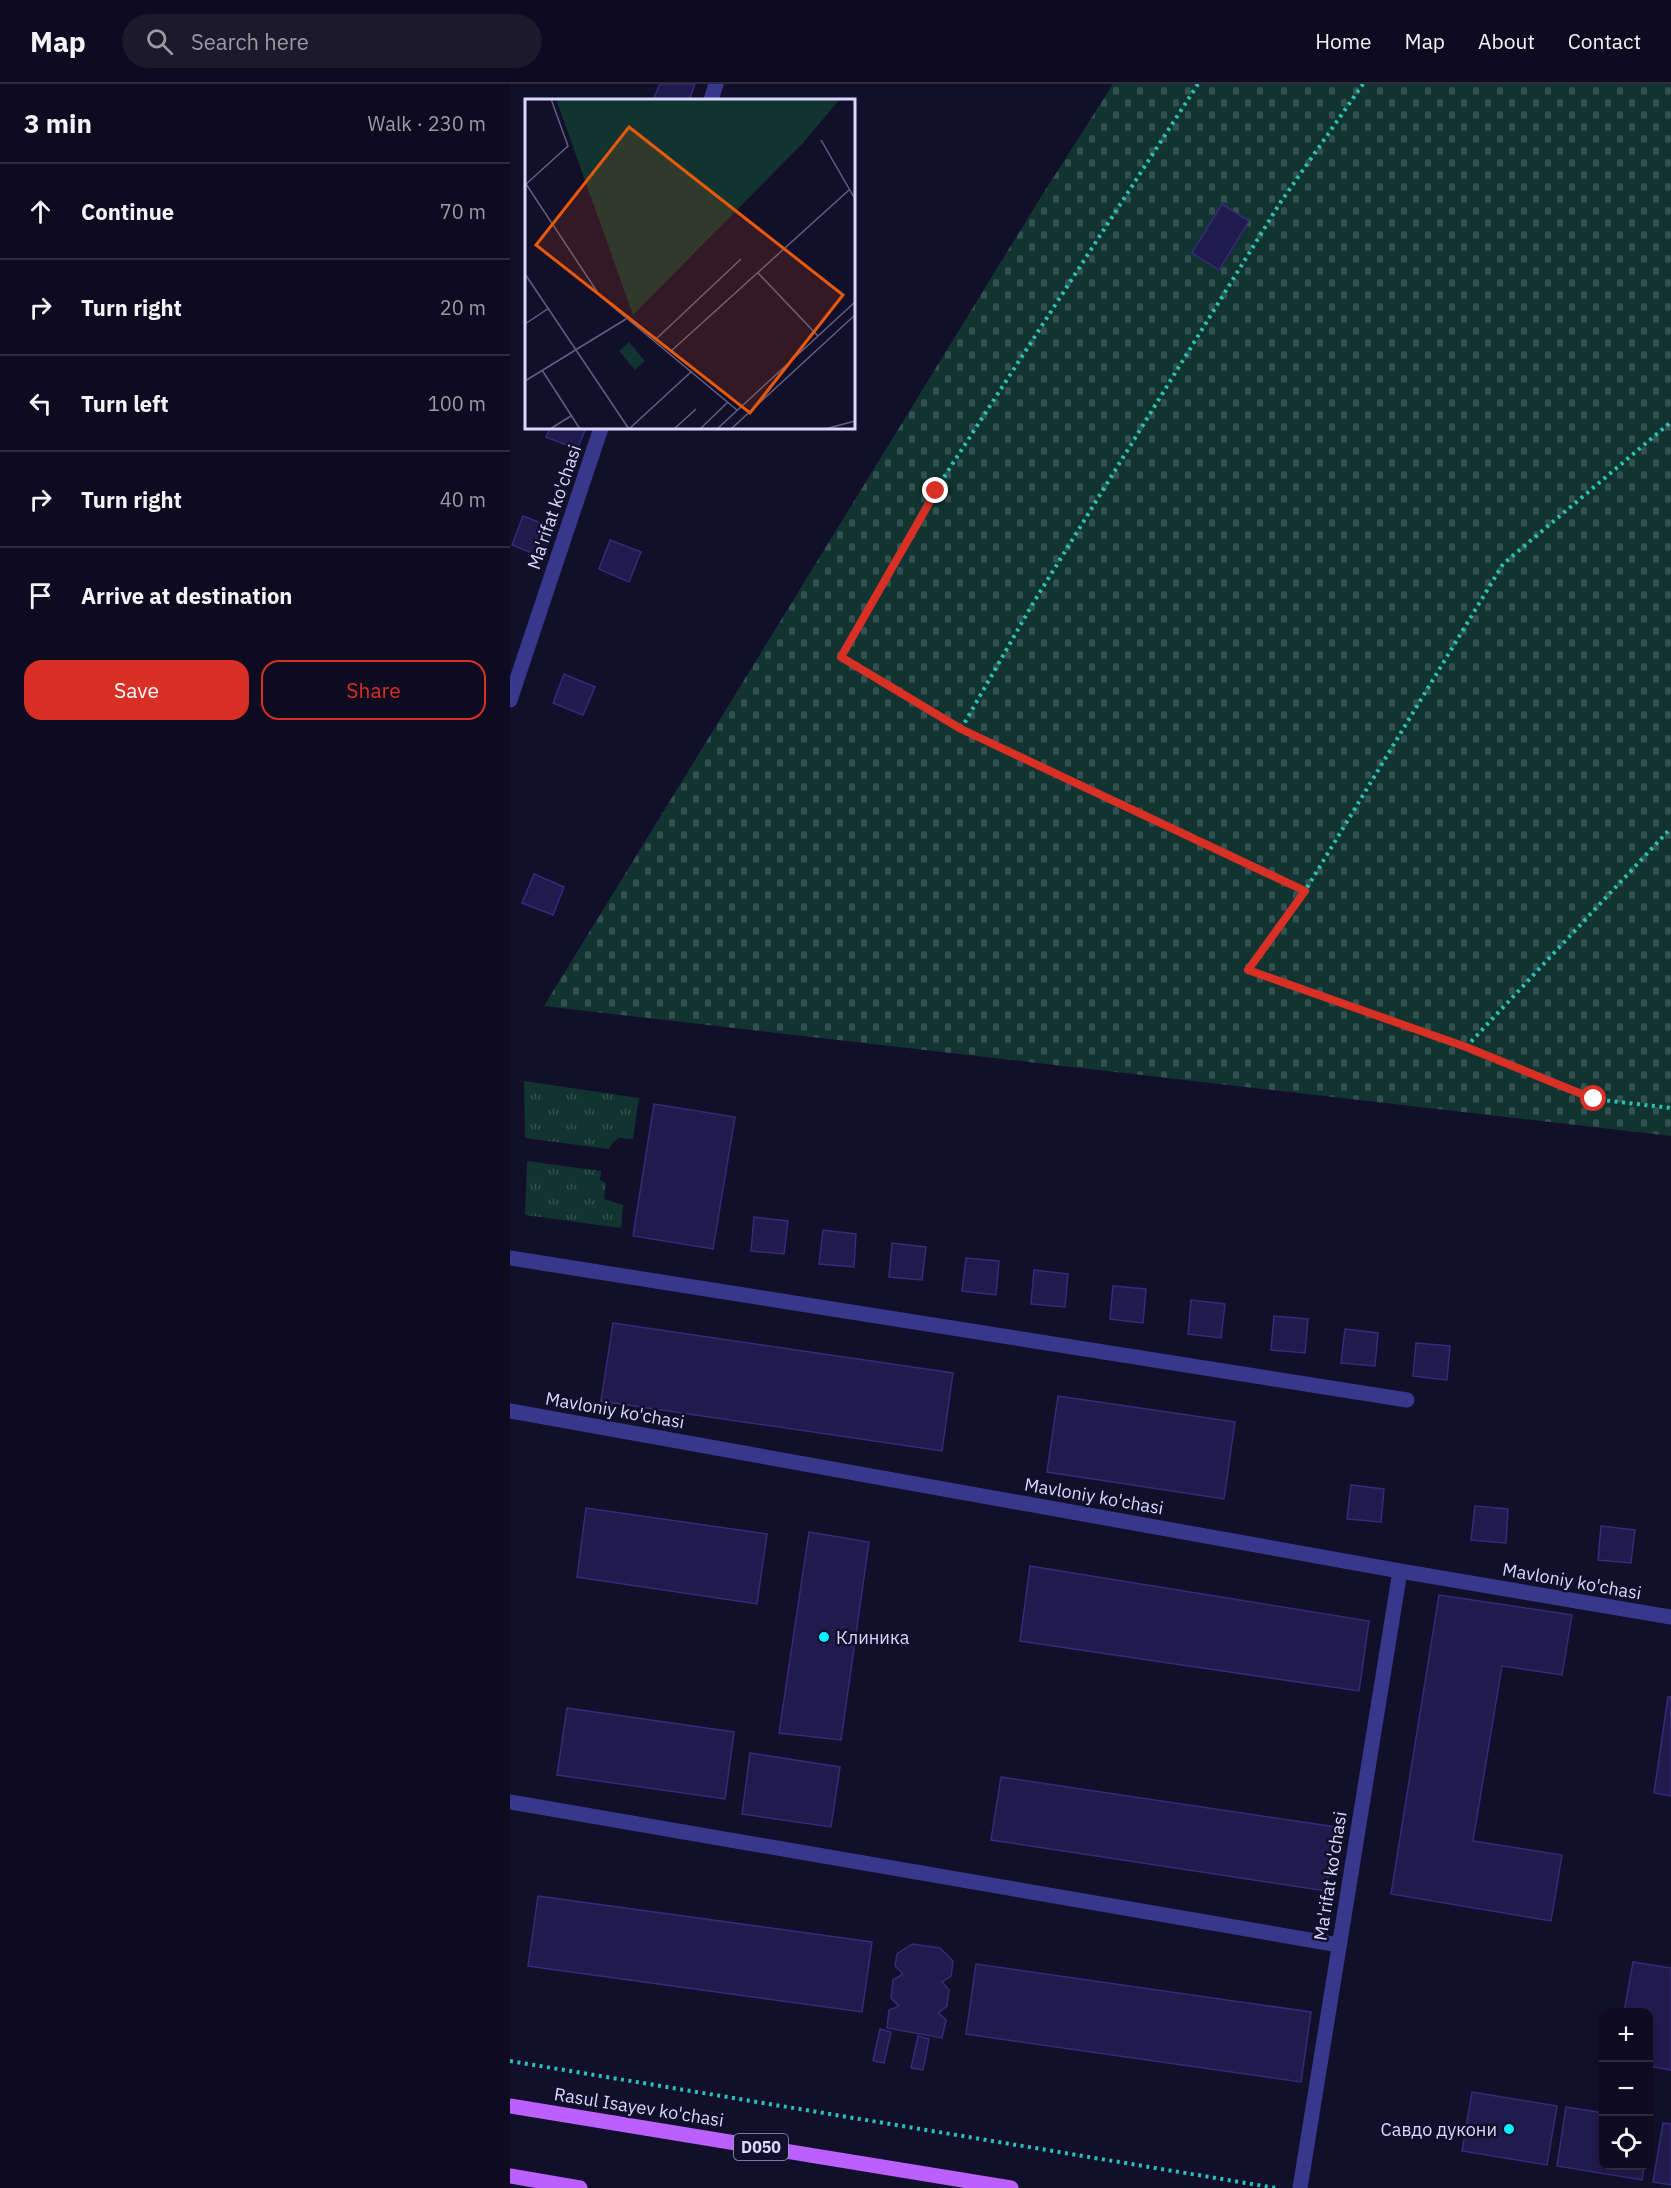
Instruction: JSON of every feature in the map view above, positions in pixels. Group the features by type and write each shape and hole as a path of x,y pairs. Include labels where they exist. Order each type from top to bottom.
{"main road":[{"name":"Rasul Isayev ko'chasi","path":"510,2106 1011,2188"},
{"path":"510,2176 580,2188"}],"street":[{"path":"711,99 716,84"},
{"name":"Ma'rifat ko'chasi","path":"510,700 601,429"},
{"path":"510,1258 1407,1400"},
{"name":"Mavloniy ko'chasi","path":"510,1411 1400,1571 1671,1617"},
{"name":"Ma'rifat ko'chasi","path":"1300,2188 1400,1571"},
{"path":"510,1802 1339,1945"}],"path":[{"path":"1198,84 936,491 841,657 961,729 1305,891"},
{"path":"961,729 1032,605 1280,203 1363,84"},
{"path":"1671,422 1503,564 1305,891 1248,970 1466,1047 1594,1099 1671,1108"},
{"path":"1466,1047 1671,828"},
{"path":"510,2061 1277,2188"}],"green space":[{"path":"1113,84 1671,84 1671,1136 544,1006 1039,200"},
{"path":"524,1081 639,1098 633,1139 619,1138 609,1149 525,1138"},
{"path":"527,1161 601,1171 600,1180 606,1183 604,1199 623,1205 621,1228 525,1215"}],"building":[{"path":"660,84 695,84 689,99 653,99"},
{"path":"1222,204 1249,221 1219,270 1192,253"},
{"path":"550,429 586,429 577,449 546,437"},
{"path":"523,516 554,528 542,557 512,545"},
{"path":"610,540 641,552 629,582 599,569"},
{"path":"564,674 595,687 583,715 553,703"},
{"path":"534,874 564,887 553,915 522,903"},
{"path":"654,1104 735,1117 713,1249 633,1236"},
{"path":"754,1217 788,1221 784,1254 751,1251"},
{"path":"823,1230 856,1234 854,1267 819,1264"},
{"path":"892,1243 926,1247 922,1280 889,1277"},
{"path":"966,1258 999,1261 996,1295 962,1291"},
{"path":"1034,1270 1068,1274 1065,1307 1031,1304"},
{"path":"1113,1286 1146,1289 1143,1323 1110,1319"},
{"path":"1191,1300 1225,1304 1221,1338 1188,1334"},
{"path":"1274,1316 1308,1319 1305,1353 1271,1350"},
{"path":"613,1323 953,1373 942,1451 601,1401"},
{"path":"1345,1329 1378,1333 1375,1366 1341,1363"},
{"path":"1416,1343 1450,1346 1447,1380 1413,1376"},
{"path":"1058,1396 1235,1422 1224,1499 1047,1472"},
{"path":"1351,1485 1384,1489 1381,1522 1347,1519"},
{"path":"1475,1506 1508,1509 1506,1543 1471,1540"},
{"path":"586,1508 767,1534 757,1604 577,1577"},
{"path":"1601,1526 1635,1530 1631,1563 1598,1560"},
{"name":"Клиника","path":"809,1532 869,1542 841,1740 779,1733"},
{"path":"1030,1566 1369,1621 1359,1691 1020,1641"},
{"path":"1439,1595 1572,1615 1562,1675 1502,1666 1473,1841 1562,1855 1551,1921 1391,1894"},
{"path":"1668,1697 1671,1697 1671,1796 1654,1793"},
{"path":"567,1708 734,1732 725,1799 557,1775"},
{"path":"750,1753 840,1767 831,1827 742,1814"},
{"path":"1001,1777 1336,1827 1326,1891 991,1840"},
{"path":"538,1896 872,1942 862,2012 528,1966"},
{"path":"912,1944 940,1948 953,1961 951,1976 942,1982 949,1990 947,2006 938,2013 946,2020 942,2038 887,2028 889,2010 899,2006 891,1998 893,1980 903,1974 895,1966 897,1954"},
{"path":"1633,1962 1671,1968 1671,2070 1653,2067 1653,2008 1625,2008"},
{"path":"976,1964 1311,2012 1301,2082 966,2034"},
{"path":"880,2029 891,2032 884,2063 873,2061"},
{"path":"918,2036 929,2039 923,2070 911,2068"},
{"name":"Савдо дукони","path":"1472,2092 1557,2106 1547,2165 1462,2151"},
{"path":"1566,2107 1599,2112 1599,2170 1643,2170 1642,2180 1557,2166"},
{"path":"1663,2123 1671,2124 1671,2185 1653,2182"}],"place":[{"name":"Клиника","path":"824,1637"},
{"name":"Савдо дукони","path":"1509,2129"}],"route":[{"path":"936,491 841,657 961,729 1305,891 1248,970 1466,1047 1594,1099"}]}
